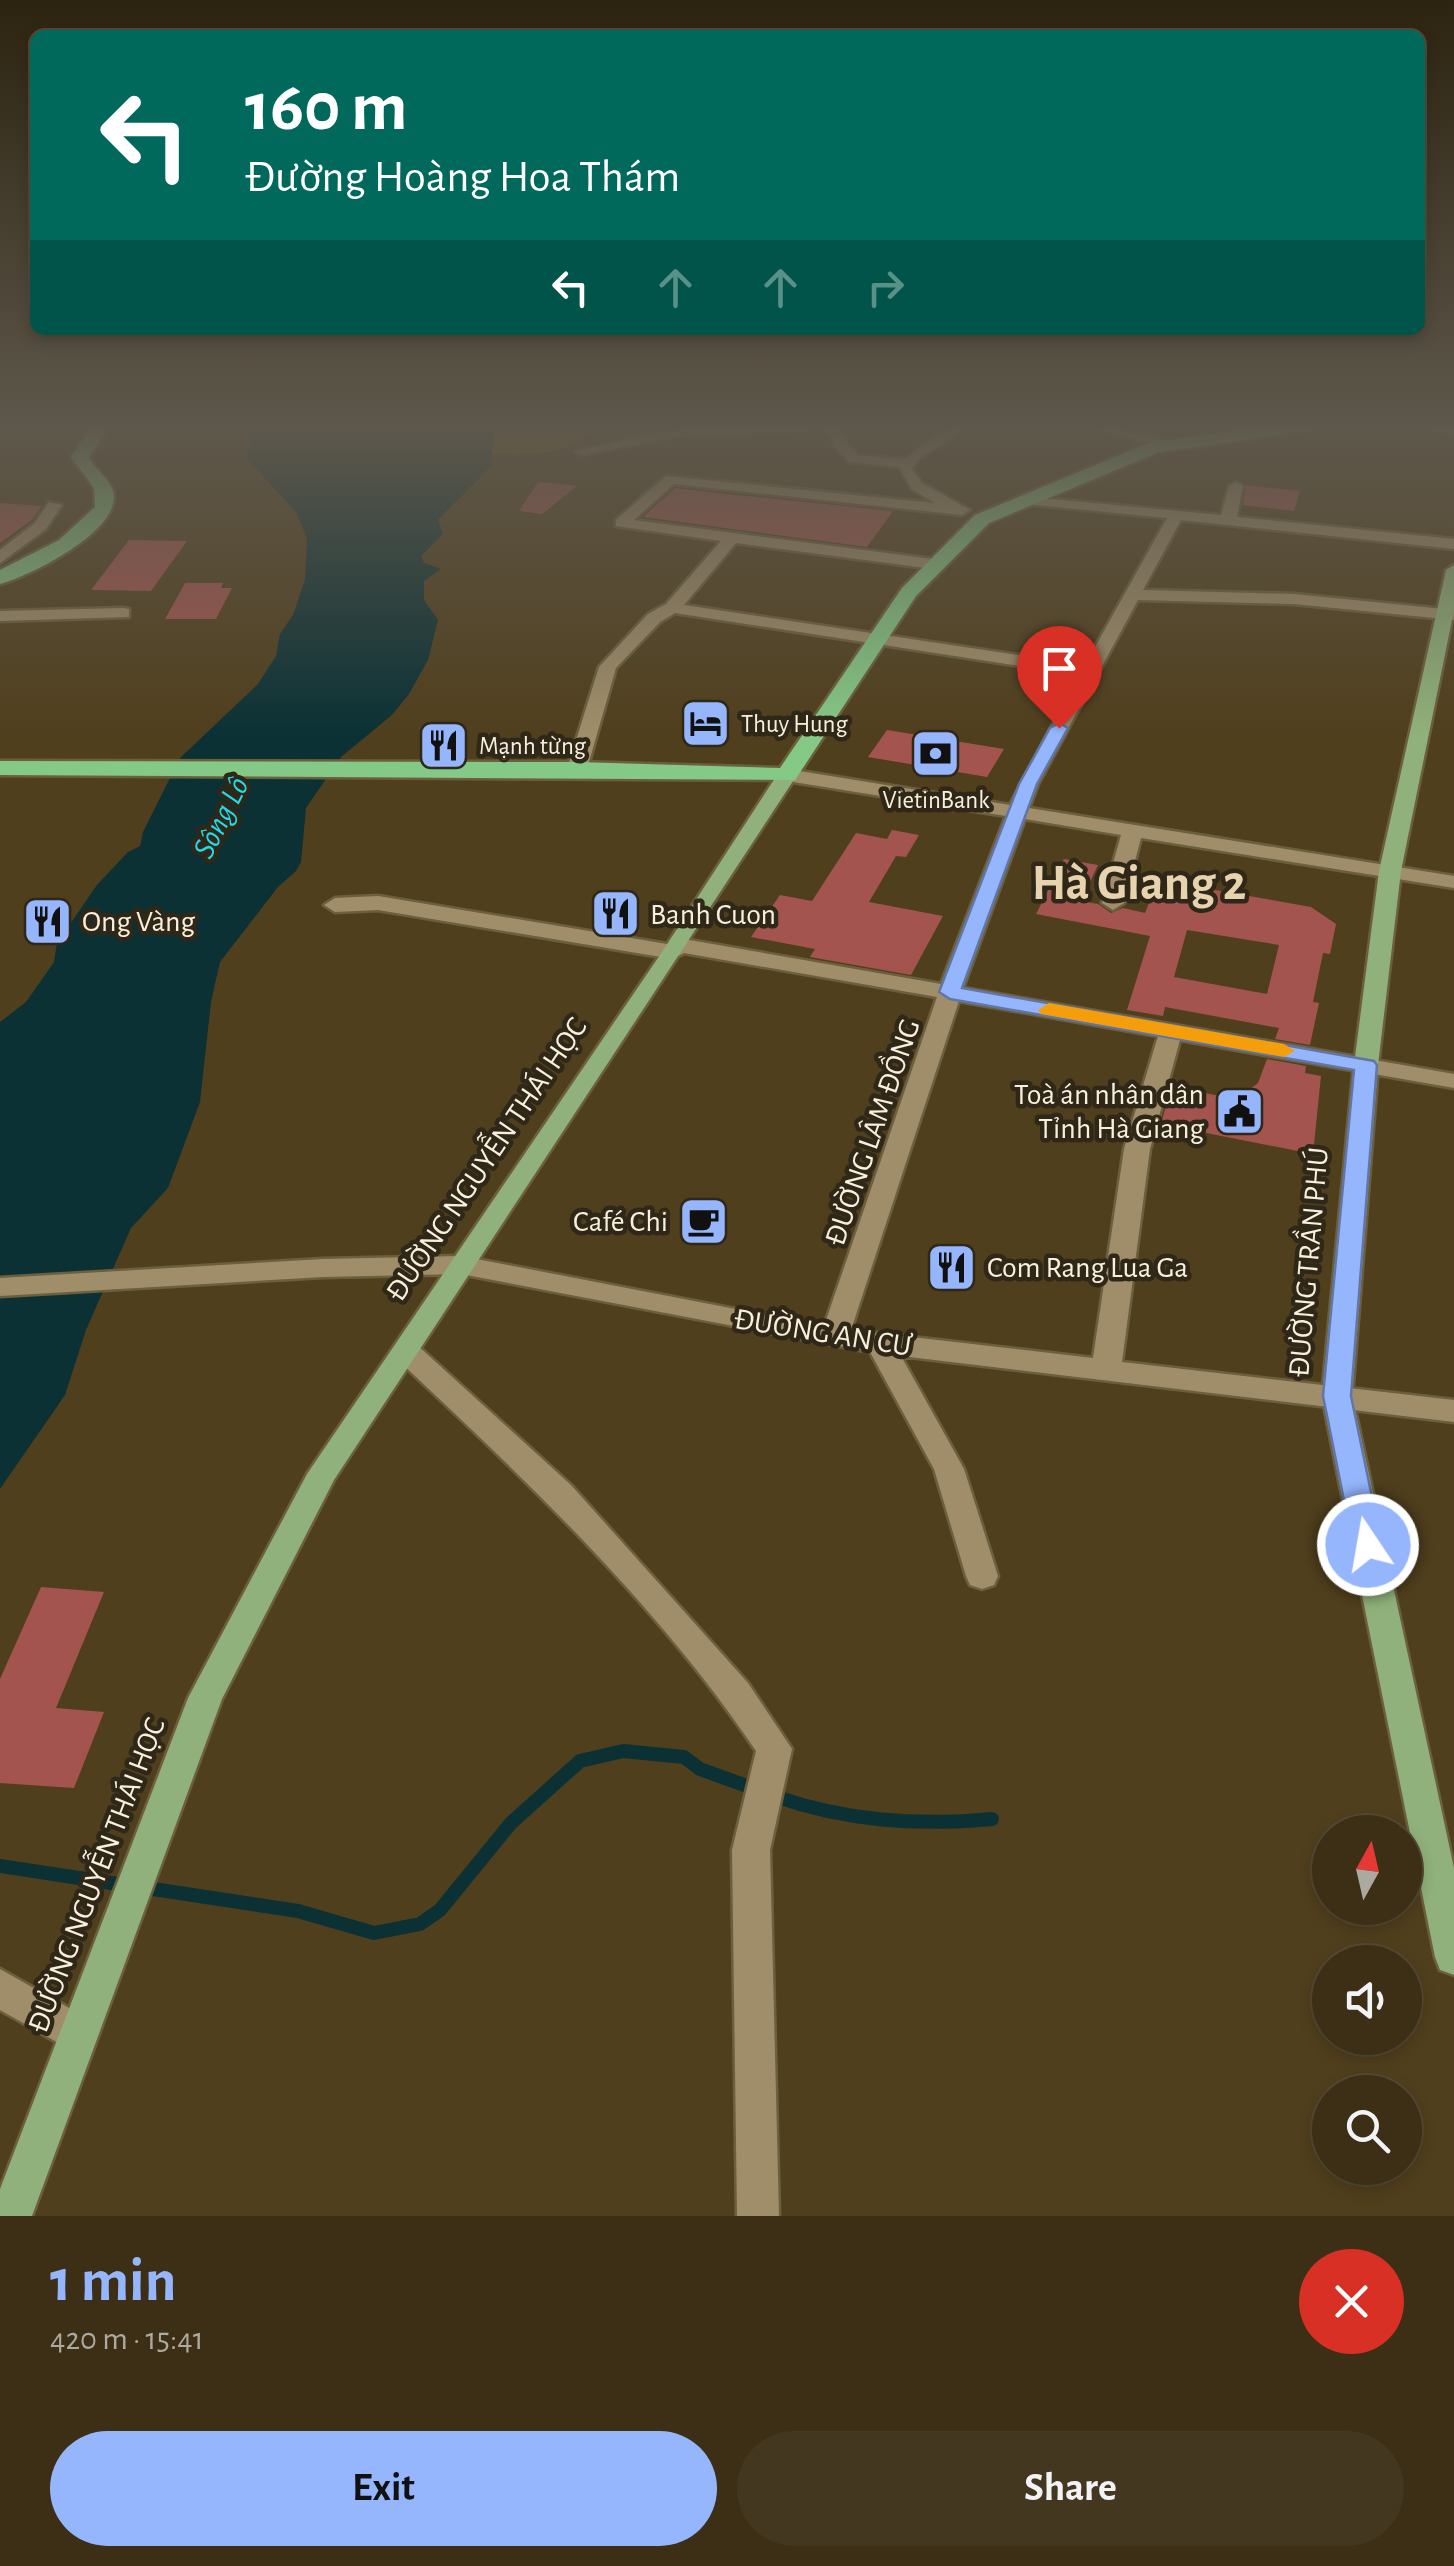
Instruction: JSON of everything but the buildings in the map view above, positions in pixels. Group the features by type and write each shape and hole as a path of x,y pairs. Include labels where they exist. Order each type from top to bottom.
{"highway":[{"path":"0,578 64,545 85,528"},
{"name":"ĐƯỜNG NGUYỄN THÁI HỌC","path":"787,774 910,592 972,528"},
{"path":"0,768 787,774"}],"main road":[{"name":"ĐƯỜNG TRẦN PHÚ","path":"1451,1942 1337,1396 1366,1065 1390,871 1449,614 1454,570"},
{"name":"ĐƯỜNG NGUYỄN THÁI HỌC","path":"11,2216 205,1698 322,1474 676,948 787,774"}],"street":[{"path":"0,558 38,528"},
{"path":"663,528 934,564"},
{"name":"ĐƯỜNG LÂM ĐỒNG","path":"834,1338 950,992 1017,812 1169,528"},
{"path":"1307,528 1454,544"},
{"path":"577,770 608,667 654,618 672,608 731,539"},
{"path":"1132,595 1294,599 1449,614"},
{"path":"672,608 1090,672"},
{"path":"0,616 123,613"},
{"path":"787,774 1454,882"},
{"path":"1114,902 1132,830"},
{"path":"335,904 378,902 676,948 1454,1081"},
{"path":"1106,1369 1137,1149 1170,1031"},
{"name":"ĐƯỜNG AN CƯ","path":"0,1287 461,1265 834,1338 1454,1411"},
{"path":"879,1343 950,1468 982,1576"},
{"path":"407,1352 560,1493 736,1693 774,1749 751,1850 758,2216"},
{"path":"0,1988 78,2035"}],"water":[{"name":"Sông Lô","path":"303,528 441,528 443,534 421,556 424,563 441,569 424,581 424,600 438,620 428,660 392,715 341,757 306,808 301,862 296,871 278,887 220,962 211,1002 200,1102 168,1188 131,1228 86,1330 65,1395 0,1489 0,1022 26,1002 54,962 57,943 97,885 128,852 140,846 143,832 180,758 258,684 276,656 280,634 293,615 305,580 307,538"}],"waterway":[{"path":"140,1887 298,1911 374,1933 420,1924 440,1910 511,1823 580,1761 623,1751 684,1757 700,1769 755,1789"},
{"path":"774,1796 882,1820 992,1819"},
{"path":"0,1866 125,1885"}],"slow traffic":[{"path":"1049,1010 1284,1051"}],"place":[{"name":"Thuy Hung","path":"706,723"},
{"name":"Mạnh từng","path":"444,745"},
{"name":"VietinBank","path":"936,753"},
{"name":"Banh Cuon","path":"615,914"},
{"name":"Ong Vàng","path":"47,921"},
{"name":"Toà án nhân dân Tỉnh Hà Giang","path":"1239,1111"},
{"name":"Café Chi","path":"703,1221"},
{"name":"Com Rang Lua Ga","path":"952,1267"}],"district":[{"name":"Hà Giang 2","path":"1139,881"}],"route":[{"path":"1059,728 1028,784 950,992 1366,1065 1337,1396 1368,1545"}]}
